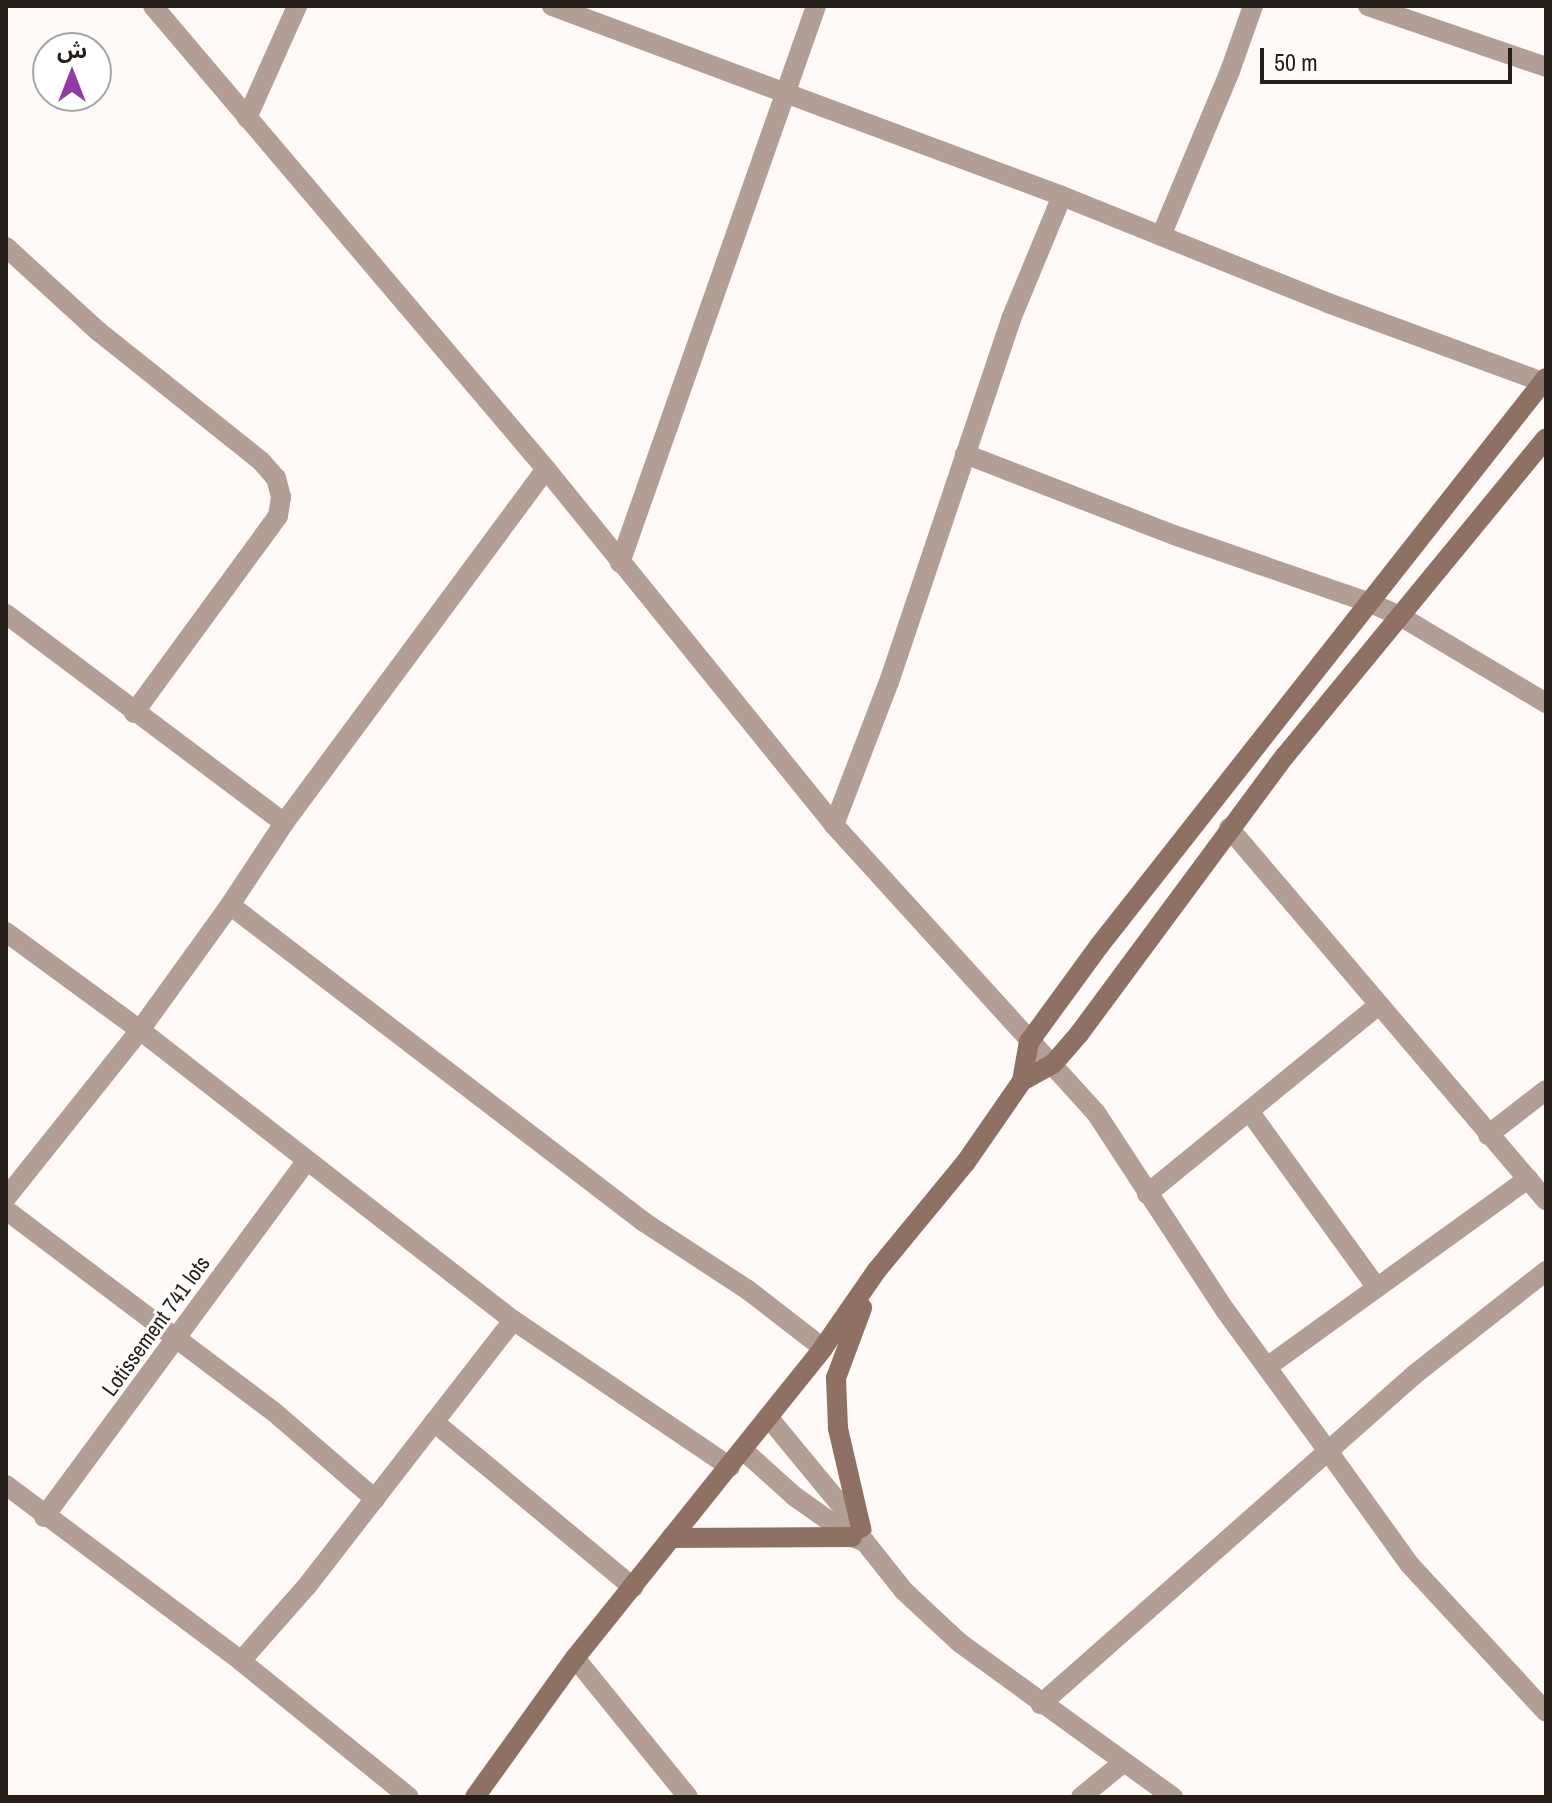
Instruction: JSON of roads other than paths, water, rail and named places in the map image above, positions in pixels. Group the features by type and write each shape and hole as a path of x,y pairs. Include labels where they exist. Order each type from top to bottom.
{"street":[{"path":"153,6 546,469 834,825 1096,1113 1147,1194 1267,1367 1410,1565 1546,1711"},
{"path":"247,118 297,6"},
{"path":"475,1797 575,1658 769,1418 877,1270 966,1162 1022,1081 1029,1042 1099,946 1545,380 1328,303 1062,196 552,6"},
{"path":"620,563 816,6"},
{"path":"1161,236 1230,71 1253,6"},
{"path":"1368,6 1546,67"},
{"path":"834,825 889,682 1011,319 1062,196"},
{"path":"6,247 98,331 261,461 276,478 281,497 278,516 134,713"},
{"path":"1022,1081 1053,1064 1162,924 1229,828 1546,438"},
{"path":"965,454 1174,535 1370,603 1400,616 1546,703"},
{"path":"8,1190 140,1030 230,905 284,823 546,469"},
{"path":"6,614 284,823"},
{"path":"1229,828 1546,1200"},
{"path":"230,905 644,1222 748,1290 823,1348"},
{"path":"6,932 140,1030 513,1320 730,1467"},
{"path":"1147,1194 1379,1005"},
{"path":"1488,1135 1546,1090"},
{"path":"1249,1111 1377,1288"},
{"name":"Lotissement 741 lots","path":"44,1517 306,1162"},
{"path":"1267,1367 1528,1179"},
{"path":"6,1210 176,1342 273,1411 375,1499"},
{"path":"859,1536 838,1428 836,1378 877,1270"},
{"path":"1041,1704 1414,1375 1546,1271"},
{"path":"241,1661 307,1586 513,1320"},
{"path":"769,1418 904,1591 960,1643 1173,1797"},
{"path":"434,1422 633,1587"},
{"path":"743,1450 794,1496 859,1536"},
{"path":"6,1485 44,1517 241,1661 409,1797"},
{"path":"671,1538 859,1536"},
{"path":"575,1658 688,1797"},
{"path":"1081,1797 1124,1762"}]}
